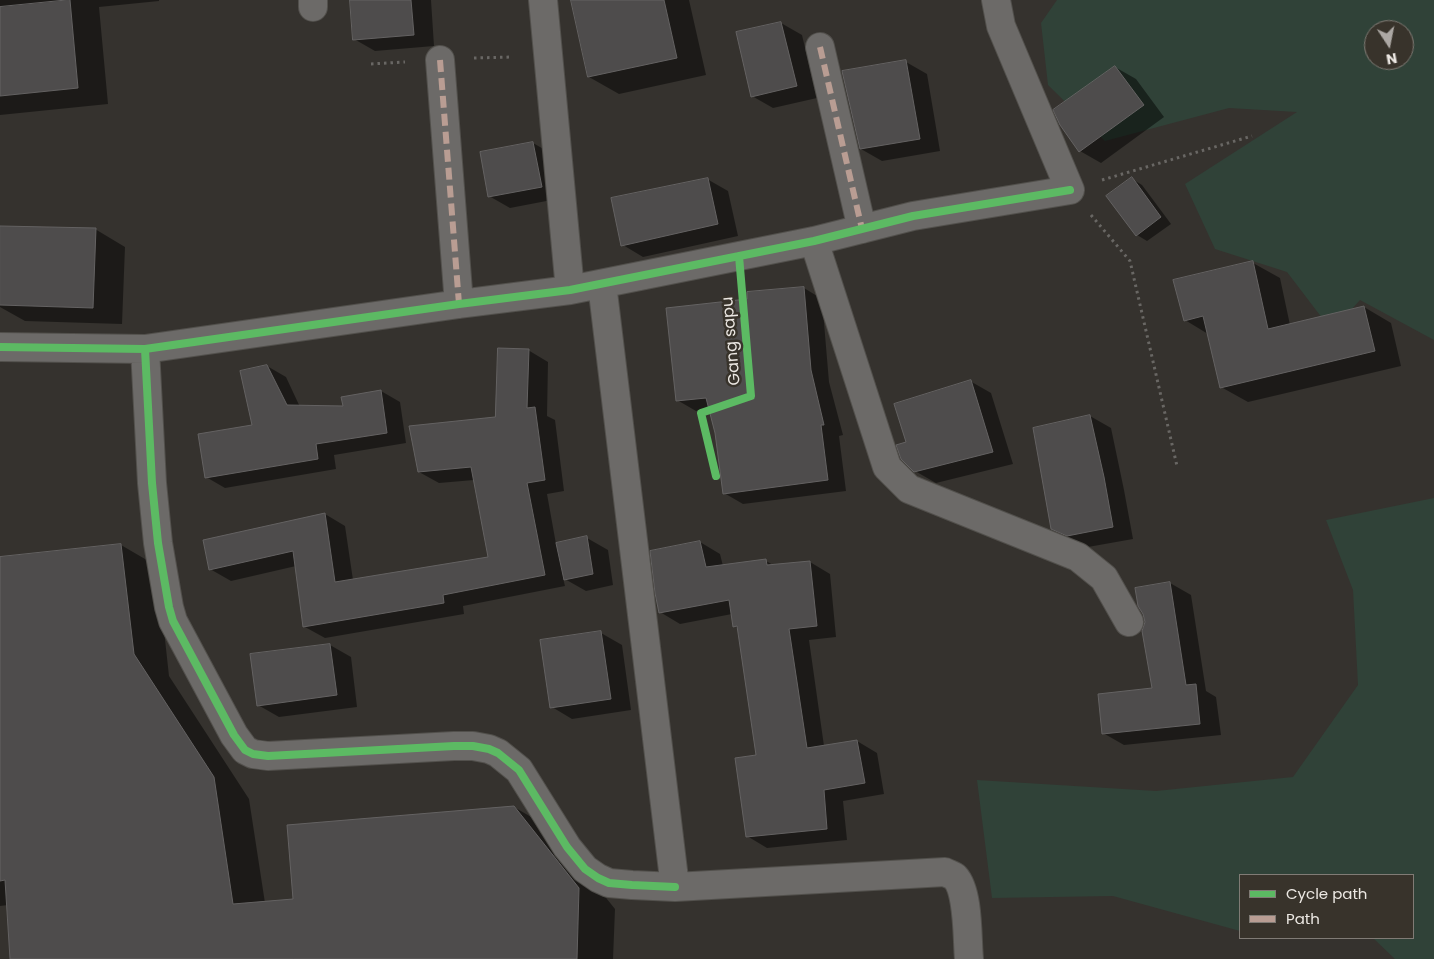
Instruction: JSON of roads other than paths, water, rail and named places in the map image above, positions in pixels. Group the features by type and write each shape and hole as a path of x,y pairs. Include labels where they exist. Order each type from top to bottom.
{"street":[{"path":"543,0 570,290"},
{"path":"0,347 145,349 570,290 814,241 913,216 1070,190 1001,26 996,0"},
{"path":"820,47 862,230"},
{"path":"440,60 459,304"},
{"path":"814,241 887,467 909,489 1078,557 1104,578 1129,622"},
{"path":"602,284 675,887"},
{"path":"145,349 152,484 158,543 168,607 173,621 212,695 234,735 245,750 253,754 268,756 445,746 473,746 489,749 498,753 519,770 567,847 585,869 609,883 632,886 675,887 945,872 954,876 961,886 965,905 969,959"}]}
